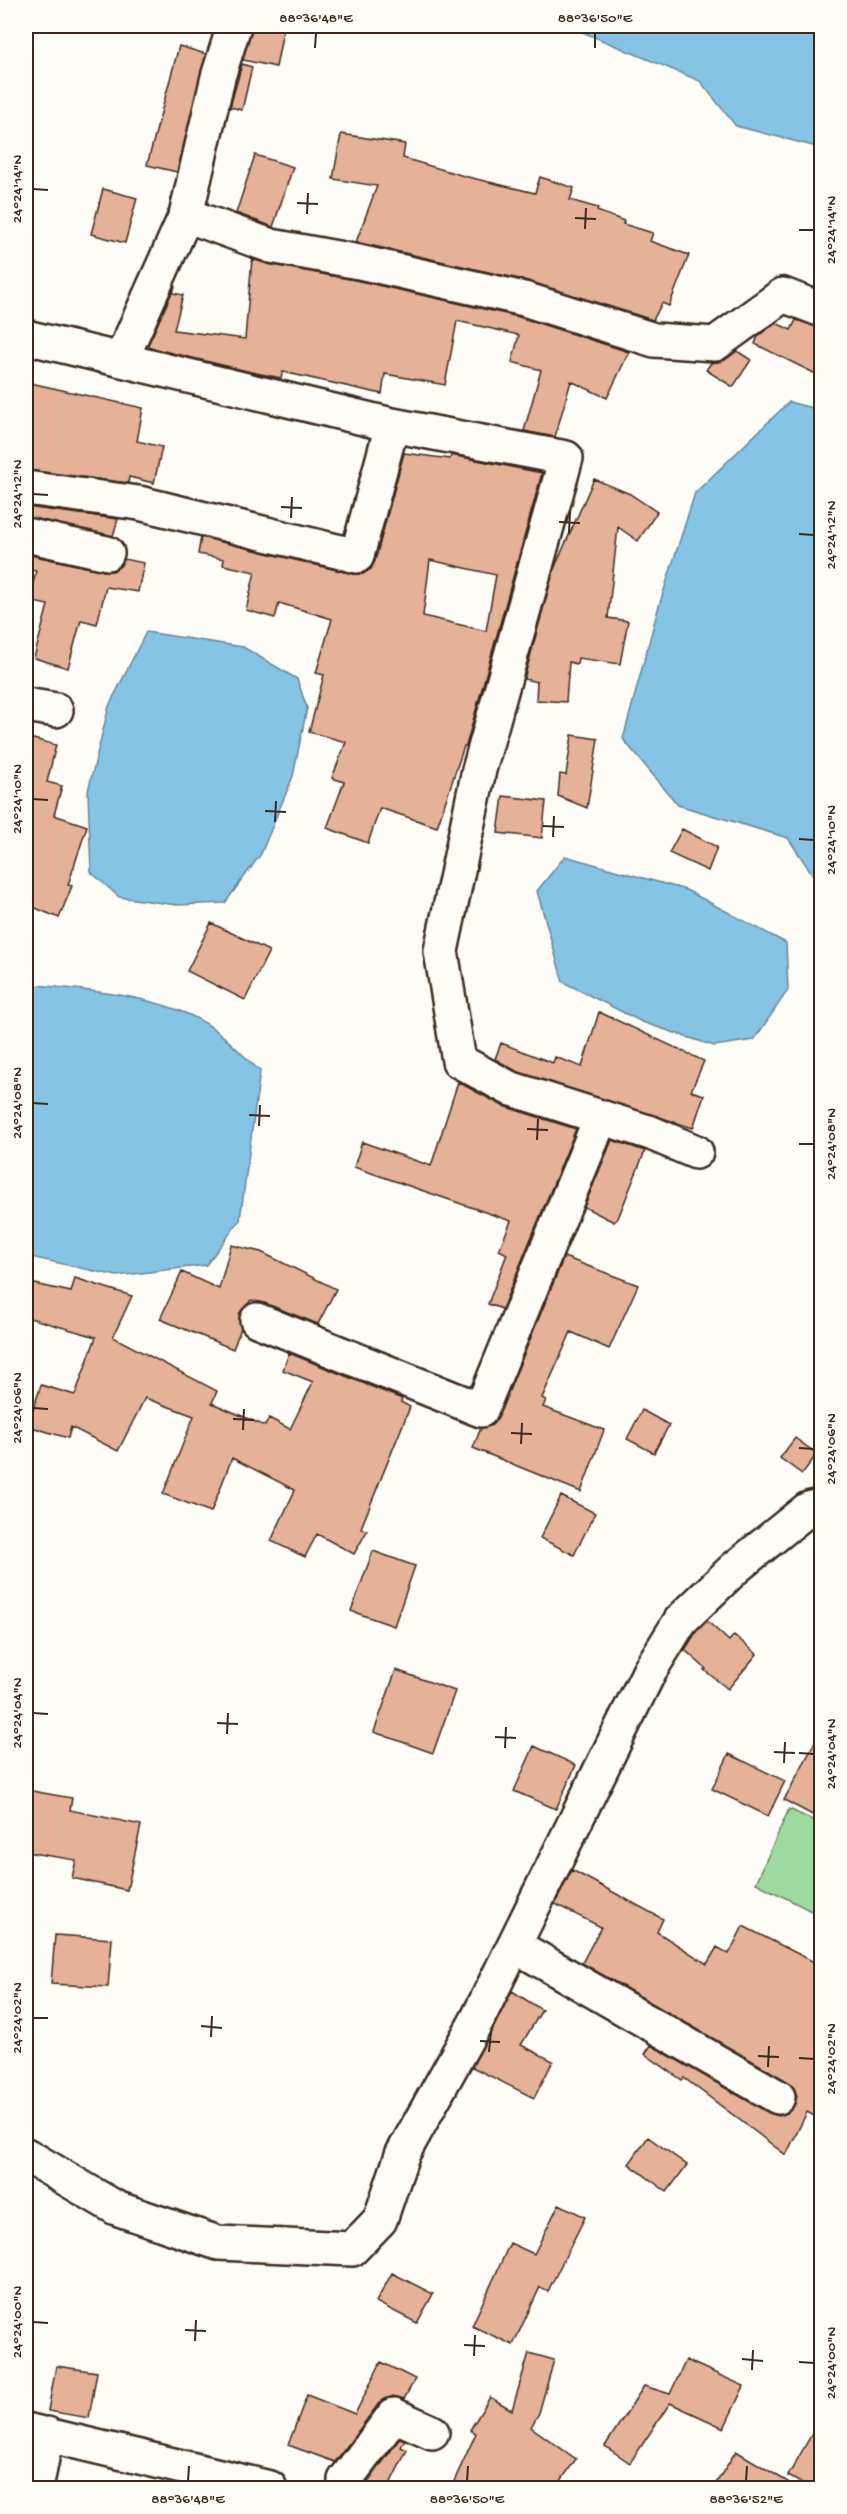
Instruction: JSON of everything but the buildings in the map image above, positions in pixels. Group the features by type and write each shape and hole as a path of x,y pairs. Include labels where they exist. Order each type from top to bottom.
{"street":[{"path":"121,360 186,215 218,77 234,26"},
{"path":"186,215 271,246 359,262 524,299 654,340 715,344 783,295 822,310"},
{"path":"26,336 393,425 566,458 479,771 441,951 459,1061 509,1088 651,1133 696,1152"},
{"path":"26,488 139,503 357,556 393,425"},
{"path":"26,535 107,553"},
{"path":"257,1320 480,1410 601,1117"},
{"path":"26,2156 116,2208 218,2243 352,2249 380,2220 402,2155 477,2020 650,1670 681,1620 744,1561 808,1509 822,1505"},
{"path":"514,1945 778,2097"},
{"path":"345,2488 345,2480 394,2415 432,2432"},
{"path":"36,2488 36,2432 270,2488"}],"green space":[{"path":"789,1809 821,1824 821,1916 756,1883"}],"water":[{"path":"568,26 821,26 821,148 736,126 700,81"},
{"path":"789,402 821,410 821,887 788,838 678,805 623,739 658,609 695,493"},
{"path":"146,632 243,647 297,679 307,708 293,776 261,854 225,903 177,905 119,897 91,872 88,791 109,706"},
{"path":"565,856 686,890 786,943 788,990 754,1040 714,1046 642,1022 563,982 537,891"},
{"path":"26,984 95,991 167,1006 208,1025 260,1071 240,1220 206,1265 117,1276 26,1256"}]}
